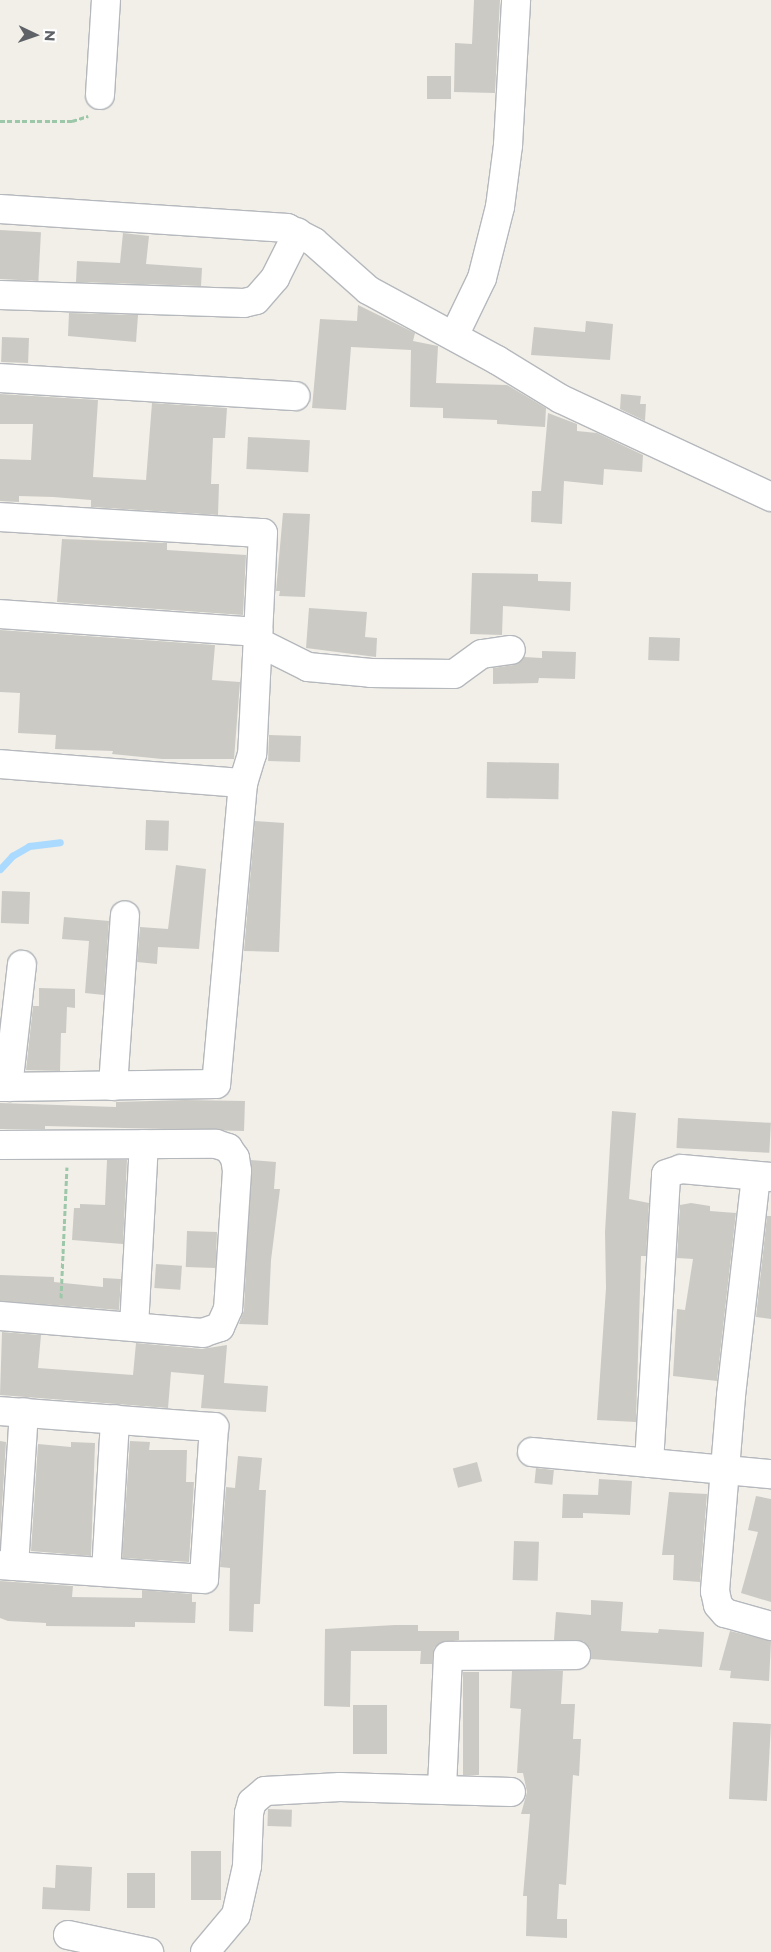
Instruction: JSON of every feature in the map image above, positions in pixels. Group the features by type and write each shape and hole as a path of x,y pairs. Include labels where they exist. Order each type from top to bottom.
{"street":[{"path":"100,95 106,0"},
{"path":"454,336 482,278 500,207 508,145 516,0"},
{"path":"0,209 275,225 298,232 314,242 368,290 454,336 584,411 771,497"},
{"path":"0,295 244,304 256,300 275,278 298,232"},
{"path":"0,378 295,396"},
{"path":"0,517 263,533 252,754 243,783 216,1084 4,1087 22,966"},
{"path":"0,614 258,637 308,667 371,673 454,674 482,654 511,650"},
{"path":"0,764 243,783"},
{"path":"113,1086 125,915"},
{"path":"134,1327 144,1144"},
{"path":"0,1145 216,1144 231,1153 236,1170 226,1319 220,1328 203,1333 0,1316"},
{"path":"649,1463 666,1174 681,1169 763,1177 724,1469 715,1591 718,1605 736,1618 771,1626"},
{"path":"12,1412 214,1427 204,1579 7,1565 12,1412"},
{"path":"106,1572 115,1419"},
{"path":"532,1452 771,1474"},
{"path":"442,1788 448,1656 576,1656"},
{"path":"205,1952 236,1915 247,1866 249,1812 258,1795 287,1789 442,1788 511,1792"},
{"path":"68,1935 149,1952"}],"path":[{"path":"0,121 83,119 92,114 100,95"},
{"path":"60,1321 68,1144"}],"building":[{"path":"474,0 500,0 495,93 454,92 455,43 472,44"},
{"path":"427,76 451,76 451,99 427,99"},
{"path":"0,230 41,232 38,281 0,279"},
{"path":"123,233 149,236 146,264 202,268 201,286 76,282 77,261 120,263"},
{"path":"358,305 415,333 413,341 438,346 436,383 507,385 546,408 545,427 497,424 497,420 443,418 443,408 410,407 411,350 351,347 346,410 312,408 320,319 357,321"},
{"path":"69,313 138,315 136,342 68,336"},
{"path":"586,321 613,324 610,360 531,355 534,327 585,332"},
{"path":"2,337 29,338 28,363 1,362"},
{"path":"0,394 98,400 93,477 146,480 152,403 227,408 225,438 213,438 211,484 219,484 218,515 91,507 91,500 53,497 19,496 19,502 0,501 0,459 31,460 33,424 0,424"},
{"path":"621,394 641,396 640,404 646,404 645,421 620,409"},
{"path":"548,413 577,424 577,431 597,433 643,455 642,472 604,469 603,485 564,481 562,524 531,522 532,491 541,491"},
{"path":"248,437 310,440 308,472 246,469"},
{"path":"283,513 310,514 305,597 279,596 280,591 276,591"},
{"path":"62,539 167,543 167,550 246,555 243,615 57,602"},
{"path":"472,573 538,574 538,581 571,582 570,611 503,606 502,635 470,634"},
{"path":"309,608 367,612 365,637 377,638 376,657 306,648"},
{"path":"0,630 215,645 212,680 240,682 234,759 162,759 112,754 113,751 55,749 56,735 18,733 20,693 0,692"},
{"path":"649,637 680,638 679,661 648,660"},
{"path":"542,651 576,652 575,679 539,678 538,683 493,684 493,668 514,665 524,657 542,658"},
{"path":"269,735 301,736 300,762 268,761"},
{"path":"487,762 559,763 558,799 486,798"},
{"path":"146,820 169,821 168,851 145,850"},
{"path":"255,821 284,823 279,952 244,951"},
{"path":"176,865 206,869 199,949 158,947 157,964 137,962 140,927 168,929"},
{"path":"2,891 30,892 29,924 1,923"},
{"path":"64,917 109,921 104,995 85,993 89,941 62,939"},
{"path":"39,988 75,989 75,1008 67,1007 66,1033 61,1033 60,1071 26,1070 33,1006 39,1006"},
{"path":"245,1101 244,1131 45,1126 45,1129 0,1129 0,1103 116,1107 116,1102"},
{"path":"612,1111 636,1113 629,1199 649,1203 646,1256 641,1256 636,1422 597,1420 606,1288 605,1232"},
{"path":"678,1118 771,1123 769,1153 676,1148"},
{"path":"107,1160 127,1160 123,1244 72,1240 74,1208 80,1208 80,1204 105,1205"},
{"path":"251,1160 276,1162 274,1189 280,1189 271,1260 268,1325 239,1324 244,1310"},
{"path":"691,1203 710,1206 710,1211 736,1213 717,1381 673,1376 677,1309 685,1310 693,1259 677,1258 680,1205"},
{"path":"767,1216 771,1216 771,1319 756,1317"},
{"path":"187,1231 217,1232 216,1268 186,1267"},
{"path":"156,1264 182,1266 180,1290 154,1288"},
{"path":"0,1275 54,1277 54,1282 103,1287 103,1278 121,1279 119,1310 0,1301"},
{"path":"2,1332 41,1335 38,1368 133,1375 136,1343 202,1349 227,1345 224,1383 268,1386 266,1412 201,1408 204,1375 171,1372 168,1408 0,1395"},
{"path":"0,1441 6,1442 0,1540"},
{"path":"130,1441 150,1442 149,1450 187,1450 186,1482 194,1482 189,1562 122,1558"},
{"path":"71,1442 95,1443 91,1556 31,1551 38,1444 71,1447"},
{"path":"238,1456 262,1458 259,1490 266,1490 260,1604 254,1604 253,1632 229,1631 230,1568 220,1567 226,1487 235,1488"},
{"path":"477,1462 482,1481 458,1488 453,1468"},
{"path":"536,1468 554,1470 552,1485 534,1483"},
{"path":"599,1479 632,1481 630,1515 583,1513 583,1518 562,1518 563,1494 598,1495"},
{"path":"669,1492 707,1494 700,1582 673,1580 674,1555 662,1555"},
{"path":"756,1496 771,1499 771,1602 741,1593 758,1532 748,1530"},
{"path":"514,1541 539,1542 538,1581 513,1580"},
{"path":"0,1581 73,1586 72,1597 142,1598 142,1590 192,1594 192,1602 196,1602 195,1623 135,1622 135,1627 46,1626 46,1623 8,1621 0,1618"},
{"path":"591,1600 623,1602 621,1631 658,1633 659,1629 704,1632 702,1667 591,1659 590,1648 583,1641 554,1640 556,1612 591,1615"},
{"path":"418,1625 418,1631 459,1631 459,1640 440,1643 434,1648 432,1664 420,1664 421,1651 351,1651 350,1707 324,1706 325,1629"},
{"path":"730,1631 771,1641 769,1681 730,1678 731,1671 719,1670"},
{"path":"512,1671 563,1671 561,1704 575,1704 573,1739 581,1739 579,1776 573,1775 566,1885 559,1884 557,1919 567,1919 567,1938 526,1936 527,1896 523,1896 530,1814 521,1814 527,1792 523,1773 517,1773 521,1709 510,1708"},
{"path":"463,1672 479,1672 479,1775 463,1775"},
{"path":"353,1705 387,1705 387,1754 353,1754"},
{"path":"733,1722 771,1724 767,1801 729,1799"},
{"path":"268,1809 292,1810 291,1827 267,1826"},
{"path":"191,1851 221,1851 221,1900 191,1900"},
{"path":"56,1865 92,1867 90,1911 42,1909 43,1887 55,1888"},
{"path":"127,1873 155,1873 155,1908 127,1908"}],"waterway":[{"path":"0,869 12,856 29,846 60,842"}]}
